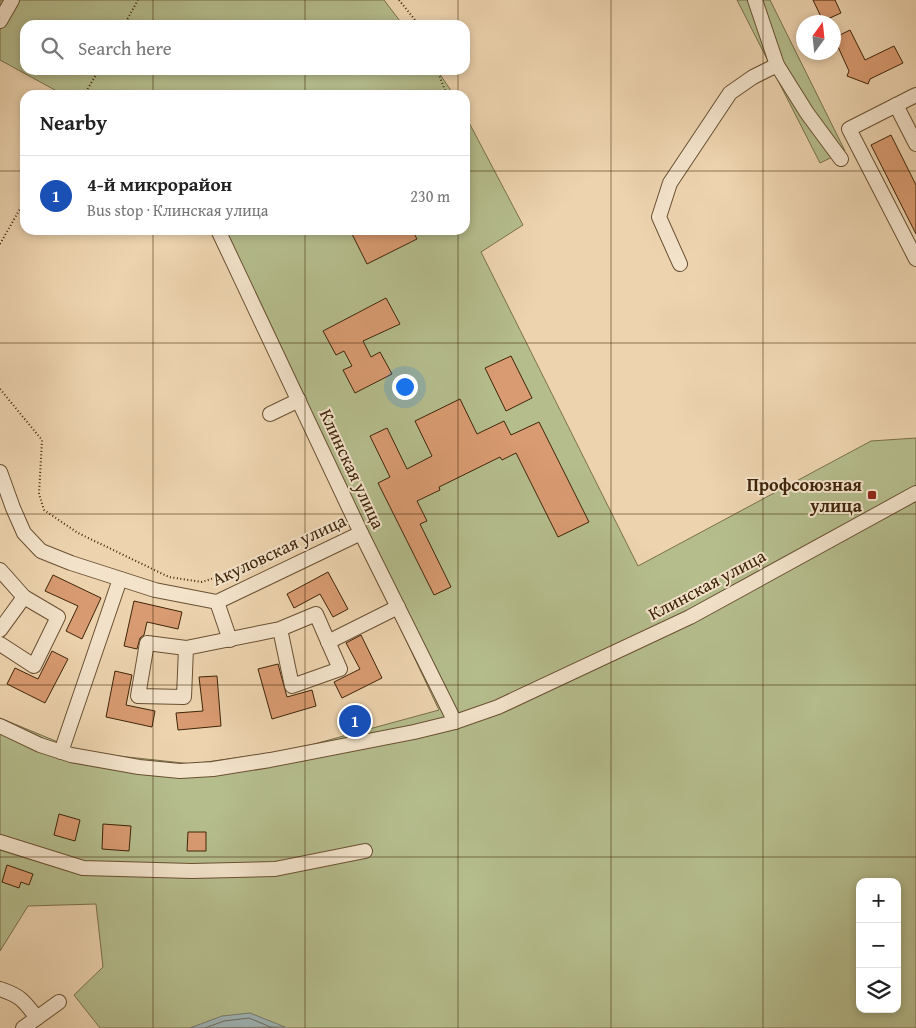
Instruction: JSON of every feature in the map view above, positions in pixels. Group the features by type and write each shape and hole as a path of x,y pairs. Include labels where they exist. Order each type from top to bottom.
{"street":[{"path":"0,21 12,0"},
{"path":"755,0 777,65 806,113 841,160"},
{"path":"680,264 659,216 670,183 730,93 753,77 777,65"},
{"path":"916,95 849,129 913,245 916,259"},
{"path":"896,105 916,144"},
{"name":"Клинская улица","path":"220,235 361,533 455,722"},
{"path":"270,414 299,400"},
{"name":"Акуловская улица","path":"0,472 12,508 24,533 41,551 71,563 156,590 217,602 361,533"},
{"name":"Клинская улица","path":"0,726 61,752 139,767 180,771 214,769 278,758 414,732 455,722 498,706 690,617 916,493"},
{"path":"0,570 24,597 58,616 34,666 0,644"},
{"path":"61,752 120,579"},
{"path":"0,630 24,597"},
{"path":"217,602 230,640"},
{"path":"328,642 398,607"},
{"path":"186,648 184,697 138,696 147,643 186,648 280,630 316,614 340,669 292,686 280,630"},
{"path":"0,842 83,868 192,871 275,870 365,851"},
{"path":"0,989 23,998 37,1018"},
{"path":"23,1028 59,1002"}],"path":[{"path":"127,20 138,0"},
{"path":"399,0 415,20"},
{"path":"87,90 96,75"},
{"path":"439,75 445,90"},
{"path":"0,244 20,209"},
{"path":"0,389 42,440 39,494 44,510 78,533 169,577 202,582 243,568 271,565"}],"green space":[{"path":"0,0 384,0 399,20 20,20 20,71 0,60"},
{"path":"737,0 770,0 796,52 796,60 800,60 845,151 820,163"},
{"path":"27,75 440,75 451,90 55,90"},
{"path":"470,124 523,225 481,252 638,566 871,441 916,438 916,1028 284,1028 200,1025 190,1028 100,1028 74,995 103,967 96,904 28,906 0,951 0,718 82,752 192,764 292,750 439,710 214,235 470,235"}],"water":[{"path":"250,1013 285,1027 190,1028 222,1016"}],"building":[{"path":"813,0 835,0 841,13 836,15 820,15"},
{"path":"850,30 865,60 894,46 903,63 870,79 868,84 847,76 849,71 841,53 841,34"},
{"path":"891,135 916,185 916,234 871,145"},
{"path":"352,235 415,235 417,239 367,264"},
{"path":"386,298 400,324 363,341 371,357 380,352 392,374 355,393 343,370 352,366 344,351 336,355 323,331"},
{"path":"511,356 532,398 506,411 485,368"},
{"path":"460,399 477,434 504,421 511,435 539,422 589,522 558,537 516,453 502,460 500,457 439,487 440,490 417,501 427,521 420,524 451,587 434,595 378,483 390,477 370,436 387,428 407,469 432,456 415,421"},
{"path":"328,572 348,609 333,617 320,594 294,608 287,594"},
{"path":"53,575 101,598 82,639 66,631 78,606 45,591"},
{"path":"134,601 182,612 178,629 147,622 144,635 140,638 137,649 124,646"},
{"path":"361,635 382,678 342,698 334,682 360,669 346,643"},
{"path":"52,651 68,659 45,703 7,684 15,668 38,679"},
{"path":"278,664 287,697 312,690 316,706 272,719 258,669"},
{"path":"115,671 132,675 126,705 155,711 152,727 106,717"},
{"path":"217,676 221,726 178,730 176,713 203,711 199,677"},
{"path":"59,814 80,820 75,841 54,835"},
{"path":"103,824 131,826 129,851 102,849"},
{"path":"188,832 206,832 206,851 187,851"},
{"path":"7,865 33,874 29,885 21,882 19,888 2,882"}],"place":[{"name":"Профсоюзная улица","path":"872,495"},
{"name":"4-й микрорайон","path":"355,721"}]}
